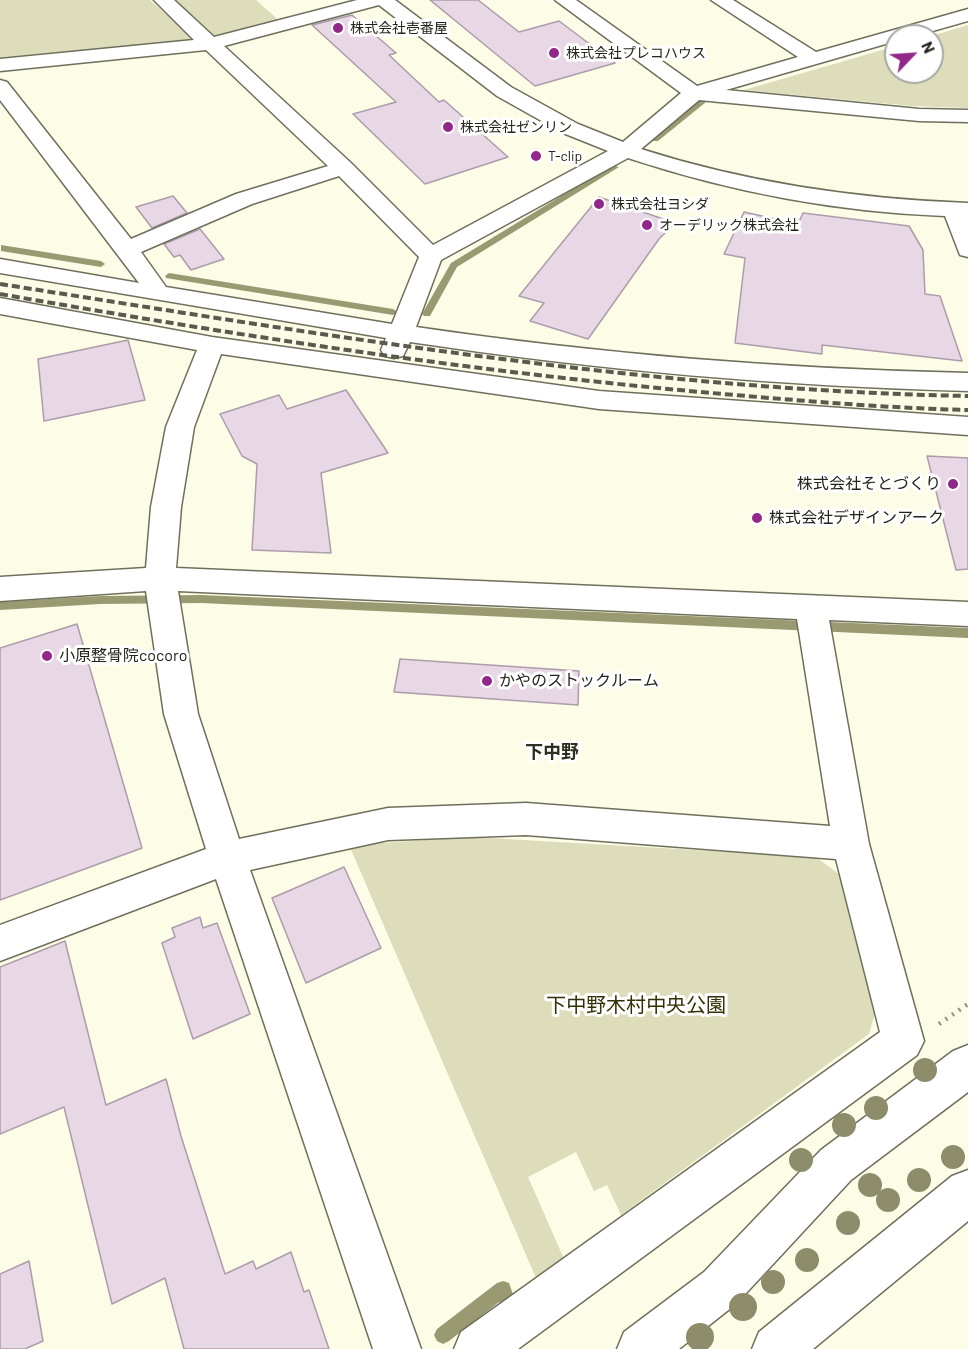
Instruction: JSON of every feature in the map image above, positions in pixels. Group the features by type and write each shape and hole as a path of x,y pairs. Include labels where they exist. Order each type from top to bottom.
{"street":[{"path":"163,0 343,168 431,256"},
{"path":"0,65 209,45 379,0"},
{"path":"384,0 485,78 522,103 572,128 626,151 697,173 762,187 833,199 962,210 968,250"},
{"path":"564,0 694,93 918,115 968,116"},
{"path":"720,0 814,59"},
{"path":"385,371 431,256 626,151 694,93 968,15"},
{"path":"0,86 150,280 157,293"},
{"path":"126,250 244,199 343,168"},
{"path":"0,266 157,293 545,353 701,369 857,379 968,382"},
{"path":"0,306 212,345 599,400 968,426"},
{"path":"212,345 180,427 166,507 162,593 181,714 226,858 397,1349"},
{"path":"0,589 162,593 814,619 968,614"},
{"path":"478,1349 903,1041 851,844 814,619"},
{"path":"0,943 226,858 388,824 526,819 851,844"},
{"path":"641,1349 720,1288 836,1165 968,1066"},
{"path":"776,1349 968,1192"}],"green space":[{"path":"0,0 150,0 197,41 0,61"},
{"path":"174,0 256,0 284,25 216,39"},
{"path":"968,25 968,108 912,106 744,90 884,49 884,84 944,84 944,32"},
{"name":"下中野木村中央公園","path":"472,837 816,857 840,875 877,1006 869,1034 621,1215 607,1185 594,1191 576,1152 528,1177 564,1259 536,1278 349,845"}],"building":[{"path":"430,0 478,0 519,32 559,21 615,63 535,86"},
{"path":"352,15 396,53 389,55 439,102 444,100 508,157 425,184 353,114 396,102 312,25"},
{"path":"173,196 187,213 152,228 136,207"},
{"path":"599,197 675,223 659,239 588,339 530,321 544,303 519,296"},
{"path":"744,212 798,224 803,213 909,226 923,250 925,294 940,296 962,361 822,345 822,354 735,343 745,258 724,254"},
{"path":"200,229 224,259 191,270 180,255 174,257 164,244"},
{"path":"128,340 145,400 44,421 38,359"},
{"path":"346,390 388,453 321,473 331,553 252,550 257,464 242,456 220,414 279,395 287,409"},
{"path":"927,456 968,458 968,569 956,570"},
{"path":"77,624 142,848 0,900 0,648"},
{"path":"400,659 579,671 578,705 394,692"},
{"path":"344,867 381,948 306,983 272,898"},
{"path":"200,917 203,928 217,923 250,1014 193,1039 162,943 175,937 172,928"},
{"path":"65,941 106,1105 166,1079 181,1136 225,1274 253,1261 256,1269 291,1252 304,1292 309,1290 329,1349 184,1349 165,1278 112,1304 64,1107 0,1134 0,967"},
{"path":"29,1261 43,1341 25,1349 0,1349 0,1274"}],"waterway":[{"path":"655,139 702,102"},
{"path":"427,314 454,265 615,167"},
{"path":"1,248 101,264"},
{"path":"169,276 393,312"},
{"path":"0,606 100,600 201,599 968,633"},
{"path":"443,1335 503,1289 507,1300"}],"railway":[{"path":"0,284 362,340 604,371 846,392 968,396"},
{"path":"0,294 270,339 541,375 784,399 968,410"}],"place":[{"name":"株式会社壱番屋","path":"338,28"},
{"name":"株式会社プレコハウス","path":"554,53"},
{"name":"株式会社ゼンリン","path":"448,127"},
{"name":"T-clip","path":"536,156"},
{"name":"株式会社ヨシダ","path":"599,204"},
{"name":"オーデリック株式会社","path":"647,225"},
{"name":"株式会社そとづくり","path":"953,484"},
{"name":"株式会社デザインアーク","path":"757,518"},
{"name":"小原整骨院cocoro","path":"47,656"},
{"name":"かやのストックルーム","path":"487,681"}],"district":[{"name":"下中野","path":"552,752"}]}
